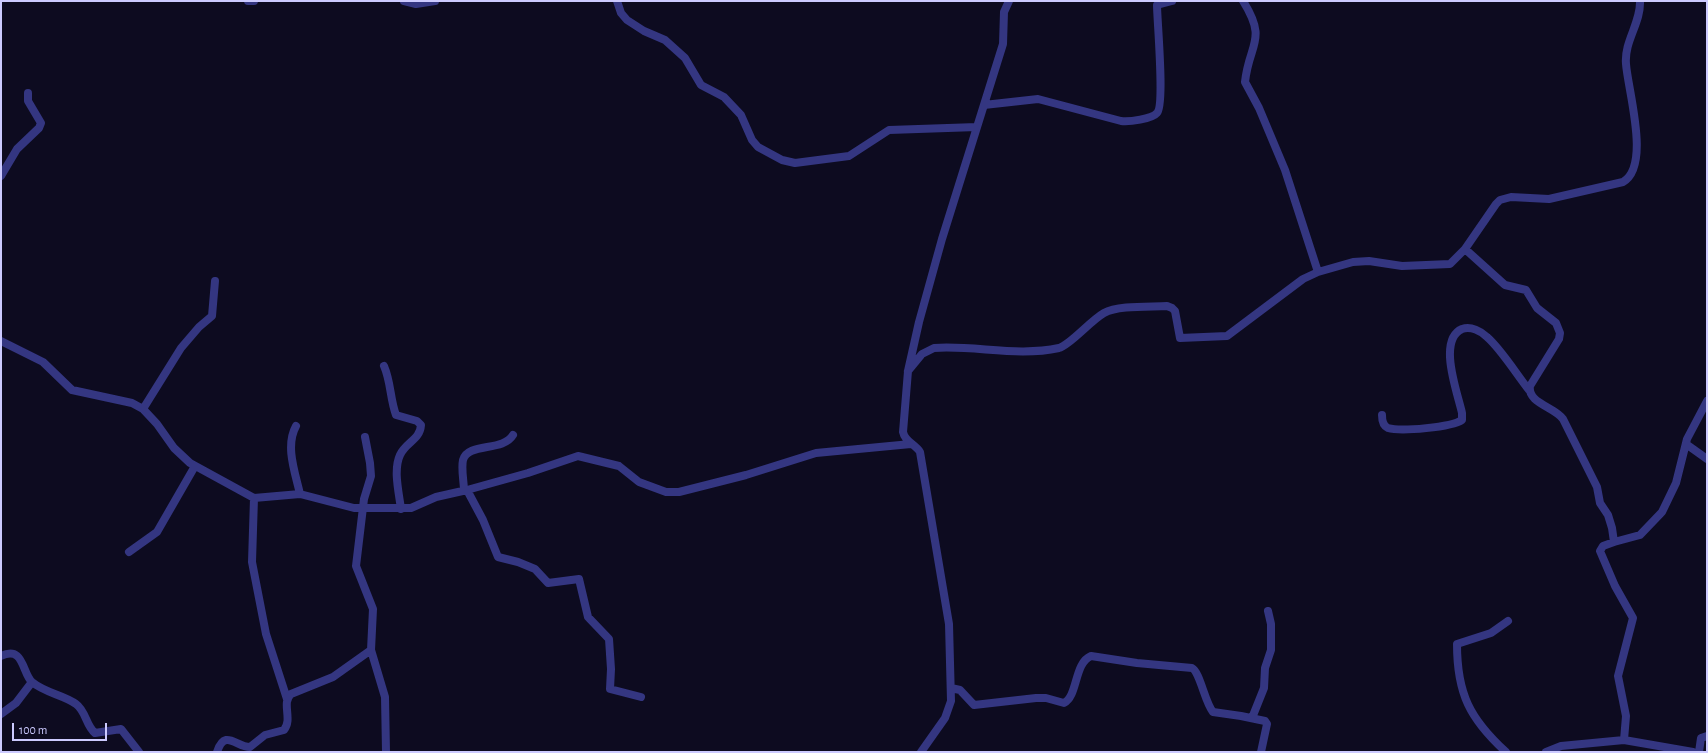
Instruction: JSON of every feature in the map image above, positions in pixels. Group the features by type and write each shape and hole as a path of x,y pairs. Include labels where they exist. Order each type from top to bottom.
{"street":[{"path":"248,1 254,1"},
{"path":"404,1 416,4 435,1"},
{"path":"617,1 621,13 627,20 665,40 685,58 701,85 724,97 741,116 752,140 758,147 782,160 795,163 849,156 889,130 977,126"},
{"path":"920,752 949,710 949,624 920,452 904,436 903,432 908,371 919,322 942,239 1003,44 1004,12 1009,1"},
{"path":"984,105 1038,99 1121,121 1133,121 1156,115 1160,109 1161,70 1156,4 1172,1"},
{"path":"1243,1 1252,16 1257,32 1245,82 1259,108 1285,170 1318,272"},
{"path":"908,371 922,354 934,348 1024,351 1063,346 1088,324 1105,313 1115,310 1167,306 1175,311 1180,338 1227,336 1303,279 1318,272 1361,260 1402,266 1445,266 1454,262 1500,200 1511,197 1549,199 1623,182 1631,175 1637,156 1638,145 1626,54 1640,1"},
{"path":"1,176 17,149 41,123 28,101 28,93"},
{"path":"1465,249 1505,285 1526,290 1537,308 1556,323 1559,328 1559,339 1530,386 1531,394"},
{"path":"143,409 181,348 212,316 215,281"},
{"path":"1382,414 1384,425 1388,428 1406,429 1451,425 1462,420 1462,413 1452,369 1449,346 1451,340 1460,330 1466,328 1477,330 1488,337 1531,394 1560,416 1597,487 1601,506 1608,515 1614,542"},
{"path":"1,341 43,362 72,390 132,403 143,409 157,424 178,452 195,466 254,498 300,494 362,508 401,509 417,507 436,497 465,491 578,456 618,466 639,482 666,492 679,492 746,475 816,453 911,444"},
{"path":"384,366 388,374 391,403 396,415 402,418 417,421 421,425 419,435 404,448 397,462 401,509"},
{"path":"1624,740 1626,716 1618,676 1633,618 1600,554 1601,548 1614,542 1640,535 1662,512 1676,482 1686,444 1707,401"},
{"path":"296,426 292,433 290,443 300,494"},
{"path":"514,435 510,441 504,444 476,449 465,457 463,463 465,491 483,520 498,557 518,562 535,569 548,583 579,579 588,617 608,639 611,669 610,689 641,697"},
{"path":"365,437 371,476 362,508 356,566 373,610 371,650 385,697 386,752"},
{"path":"1686,444 1707,459"},
{"path":"129,552 157,532 195,466"},
{"path":"217,752 220,744 224,741 232,740 250,747 265,735 284,730 289,722 287,699 266,634 252,562 254,498"},
{"path":"1252,718 1264,688 1265,668 1271,650 1271,624 1268,612"},
{"path":"1506,752 1468,708 1460,686 1457,644 1491,633 1508,621"},
{"path":"287,699 291,694 333,677 371,650"},
{"path":"1,656 8,654 19,658 32,682 51,693 77,704 95,733 117,729 124,731 139,752"},
{"path":"950,688 960,690 974,705 1036,698 1046,698 1064,703 1068,701 1083,662 1086,658 1096,656 1136,663 1192,668 1197,672 1202,690 1213,712 1265,721 1267,724 1261,752"},
{"path":"1,714 16,703 32,682"},
{"path":"1699,752 1700,738 1707,736"},
{"path":"1546,752 1561,746 1624,740 1693,752"}]}
